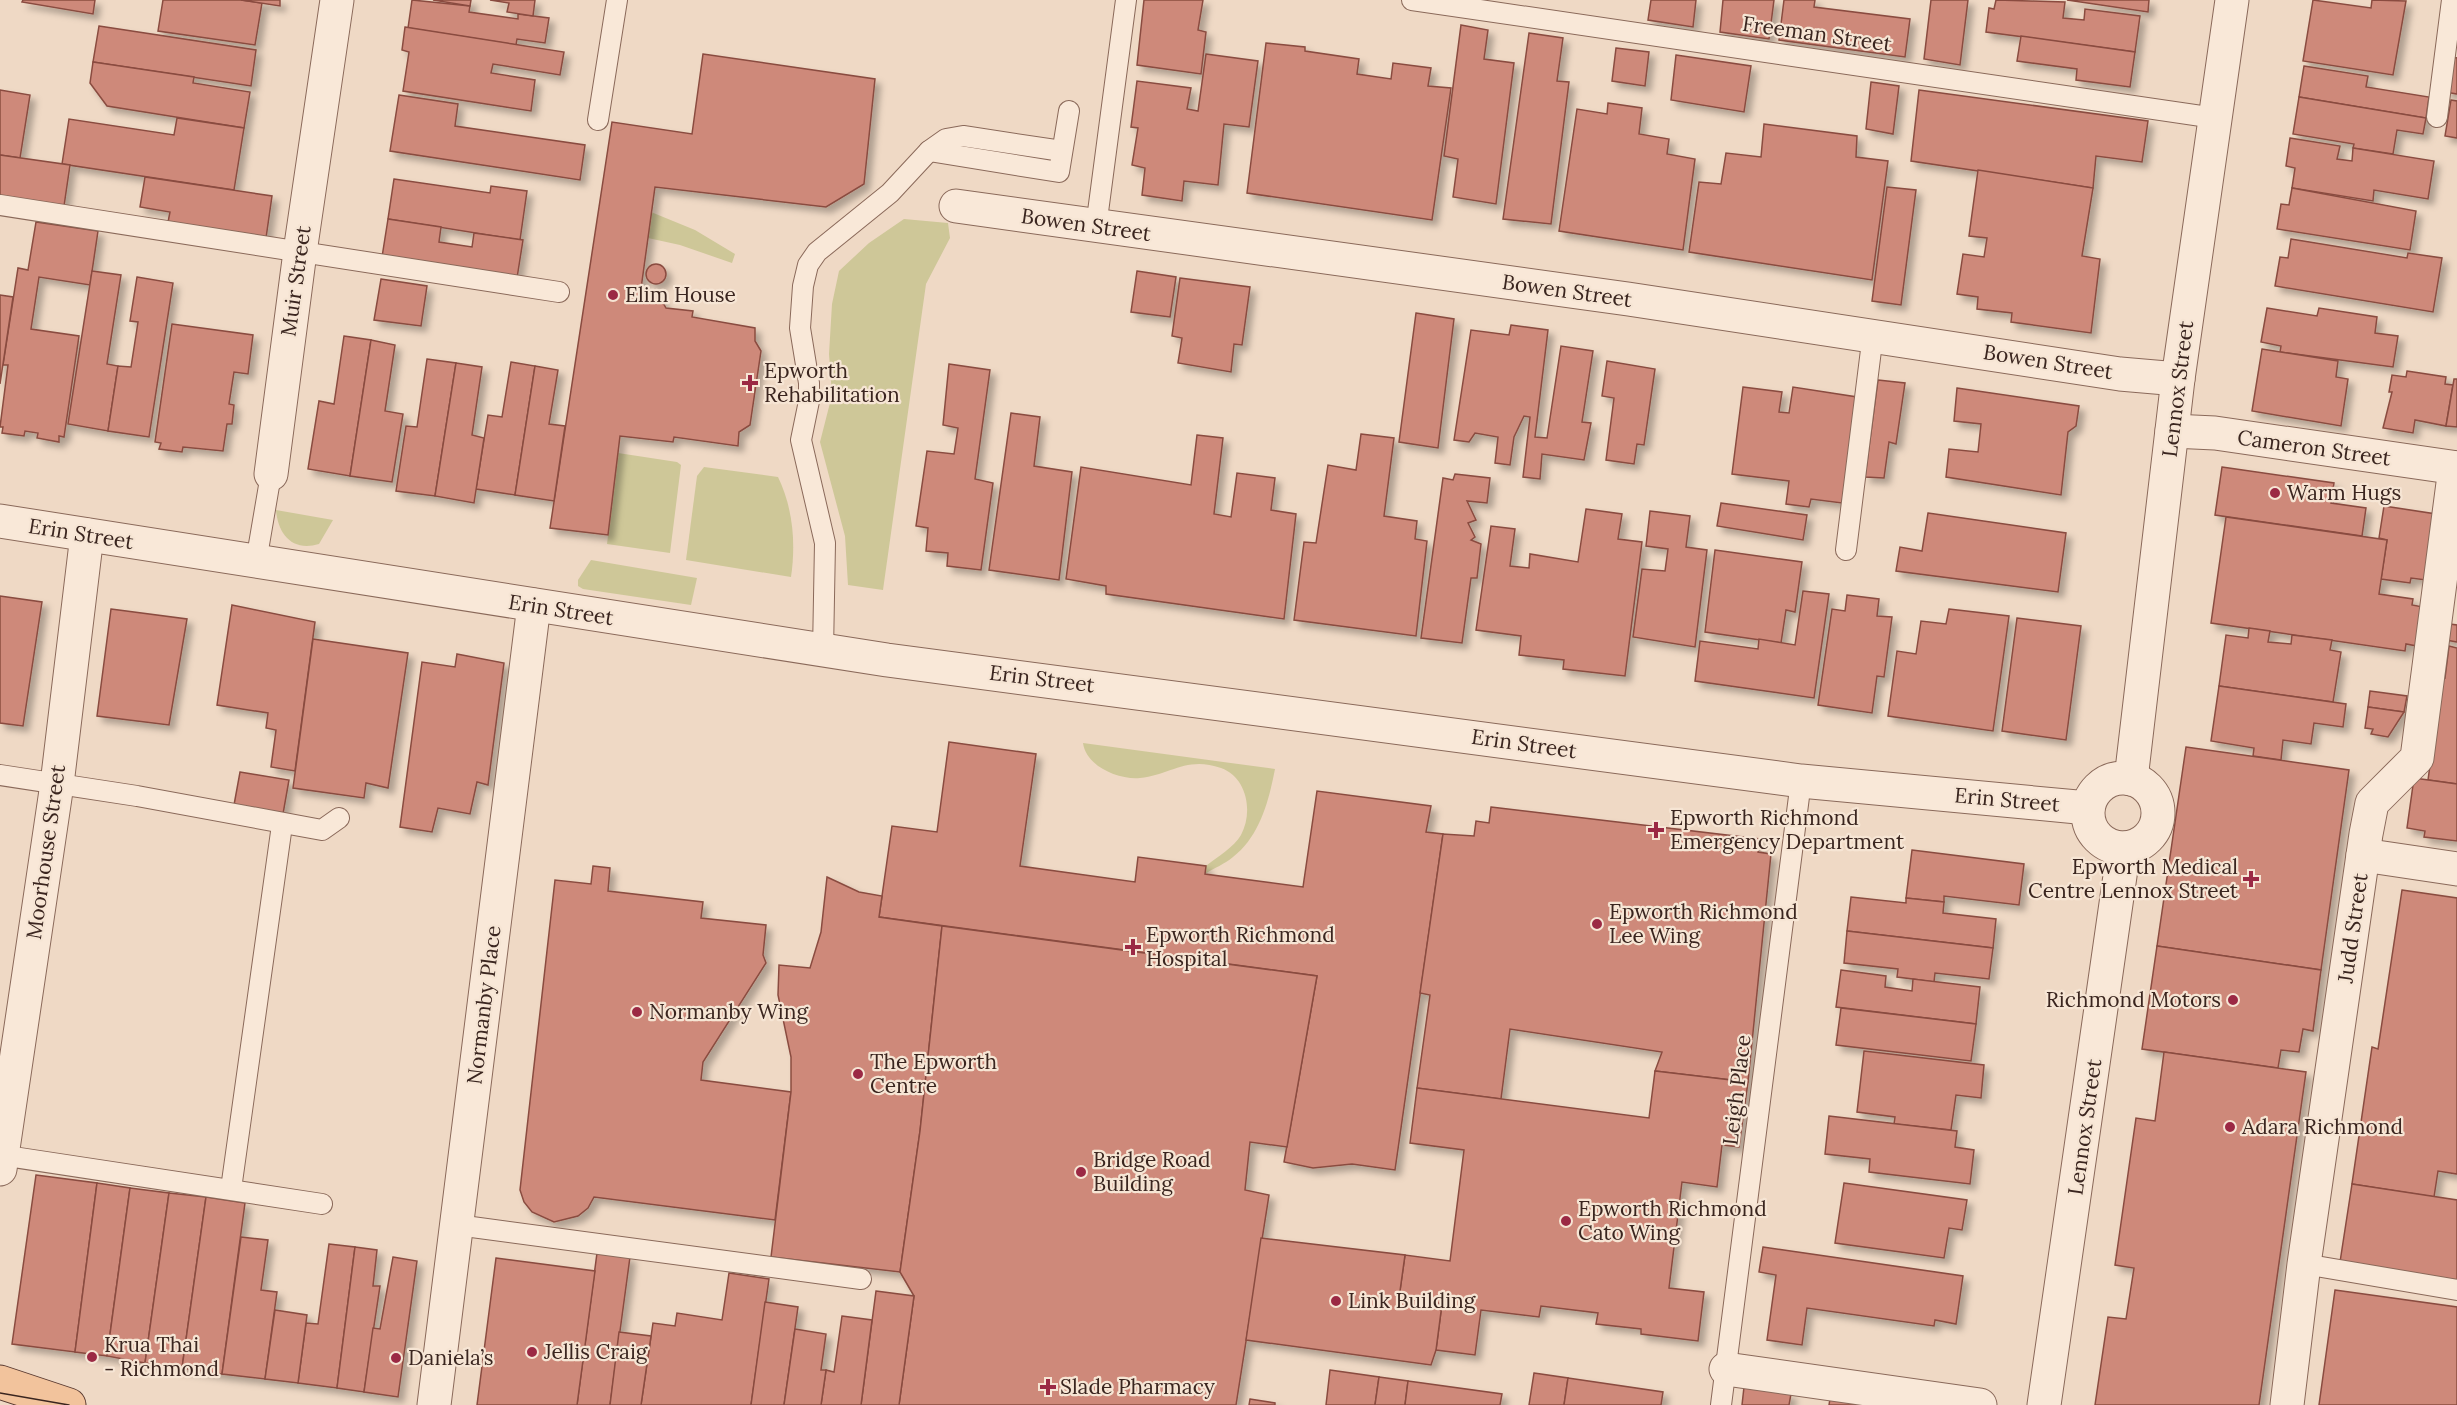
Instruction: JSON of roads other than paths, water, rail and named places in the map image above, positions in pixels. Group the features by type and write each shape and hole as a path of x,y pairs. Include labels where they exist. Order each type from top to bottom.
{"main road":[{"path":"0,1382 69,1405"}],"street":[{"name":"Muir Street","path":"271,474 300,252 337,0"},
{"name":"Lennox Street","path":"2131,779 2178,379 2232,0"},
{"name":"Bowen Street","path":"956,206 1873,334 2120,374 2178,379"},
{"name":"Cameron Street","path":"2172,430 2215,433 2456,468"},
{"name":"Judd Street","path":"2287,1405 2304,1264 2372,803 2417,758 2456,468"},
{"name":"Erin Street","path":"0,521 823,651 1801,781 2088,808"},
{"name":"Moorhouse Street","path":"1,1160 57,784 87,535"},
{"name":"Normanby Place","path":"434,1405 534,605"},
{"path":"2119,778 2131,779 2141,783 2156,800 2157,823 2145,841 2124,848 2104,843 2097,837 2088,819 2088,808 2099,788 2119,778"},
{"name":"Lennox Street","path":"2044,1405 2124,848"},
{"path":"2363,855 2457,868"},
{"path":"1726,1369 1980,1405"}],"lane":[{"path":"598,120 617,0"},
{"path":"1096,226 1126,0"},
{"name":"Freeman Street","path":"1412,0 2215,118"},
{"path":"2437,117 2452,0"},
{"path":"823,651 825,543 801,440 809,401 809,383 800,328 806,271 817,252 890,193 929,151 1059,172 1069,111"},
{"path":"0,205 559,292"},
{"path":"1846,550 1873,334"},
{"name":"Muir Street","path":"256,562 271,474"},
{"path":"0,775 282,825 322,830 339,818"},
{"name":"Leigh Place","path":"1721,1405 1801,781"},
{"path":"231,1189 282,825"},
{"path":"1,1160 231,1189 322,1204"},
{"path":"457,1225 861,1279"},
{"path":"2304,1264 2457,1290"}],"tram line":[{"path":"0,1393 69,1405"}],"place":[{"name":"Elim House","path":"613,295"},
{"name":"Epworth Rehabilitation","path":"750,383"},
{"name":"Warm Hugs","path":"2275,493"},
{"name":"Epworth Richmond Emergency Department","path":"1656,830"},
{"name":"Epworth Medical Centre Lennox Street","path":"2251,879"},
{"name":"Epworth Richmond Lee Wing","path":"1597,924"},
{"name":"Epworth Richmond Hospital","path":"1133,947"},
{"name":"Richmond Motors","path":"2233,1000"},
{"name":"Normanby Wing","path":"637,1012"},
{"name":"The Epworth Centre","path":"858,1074"},
{"name":"Adara Richmond","path":"2230,1127"},
{"name":"Bridge Road Building","path":"1081,1172"},
{"name":"Epworth Richmond Cato Wing","path":"1566,1221"},
{"name":"Link Building","path":"1336,1301"},
{"name":"Jellis Craig","path":"532,1352"},
{"name":"Krua Thai - Richmond","path":"92,1357"},
{"name":"Daniela’s","path":"396,1358"},
{"name":"Slade Pharmacy","path":"1048,1387"}]}
